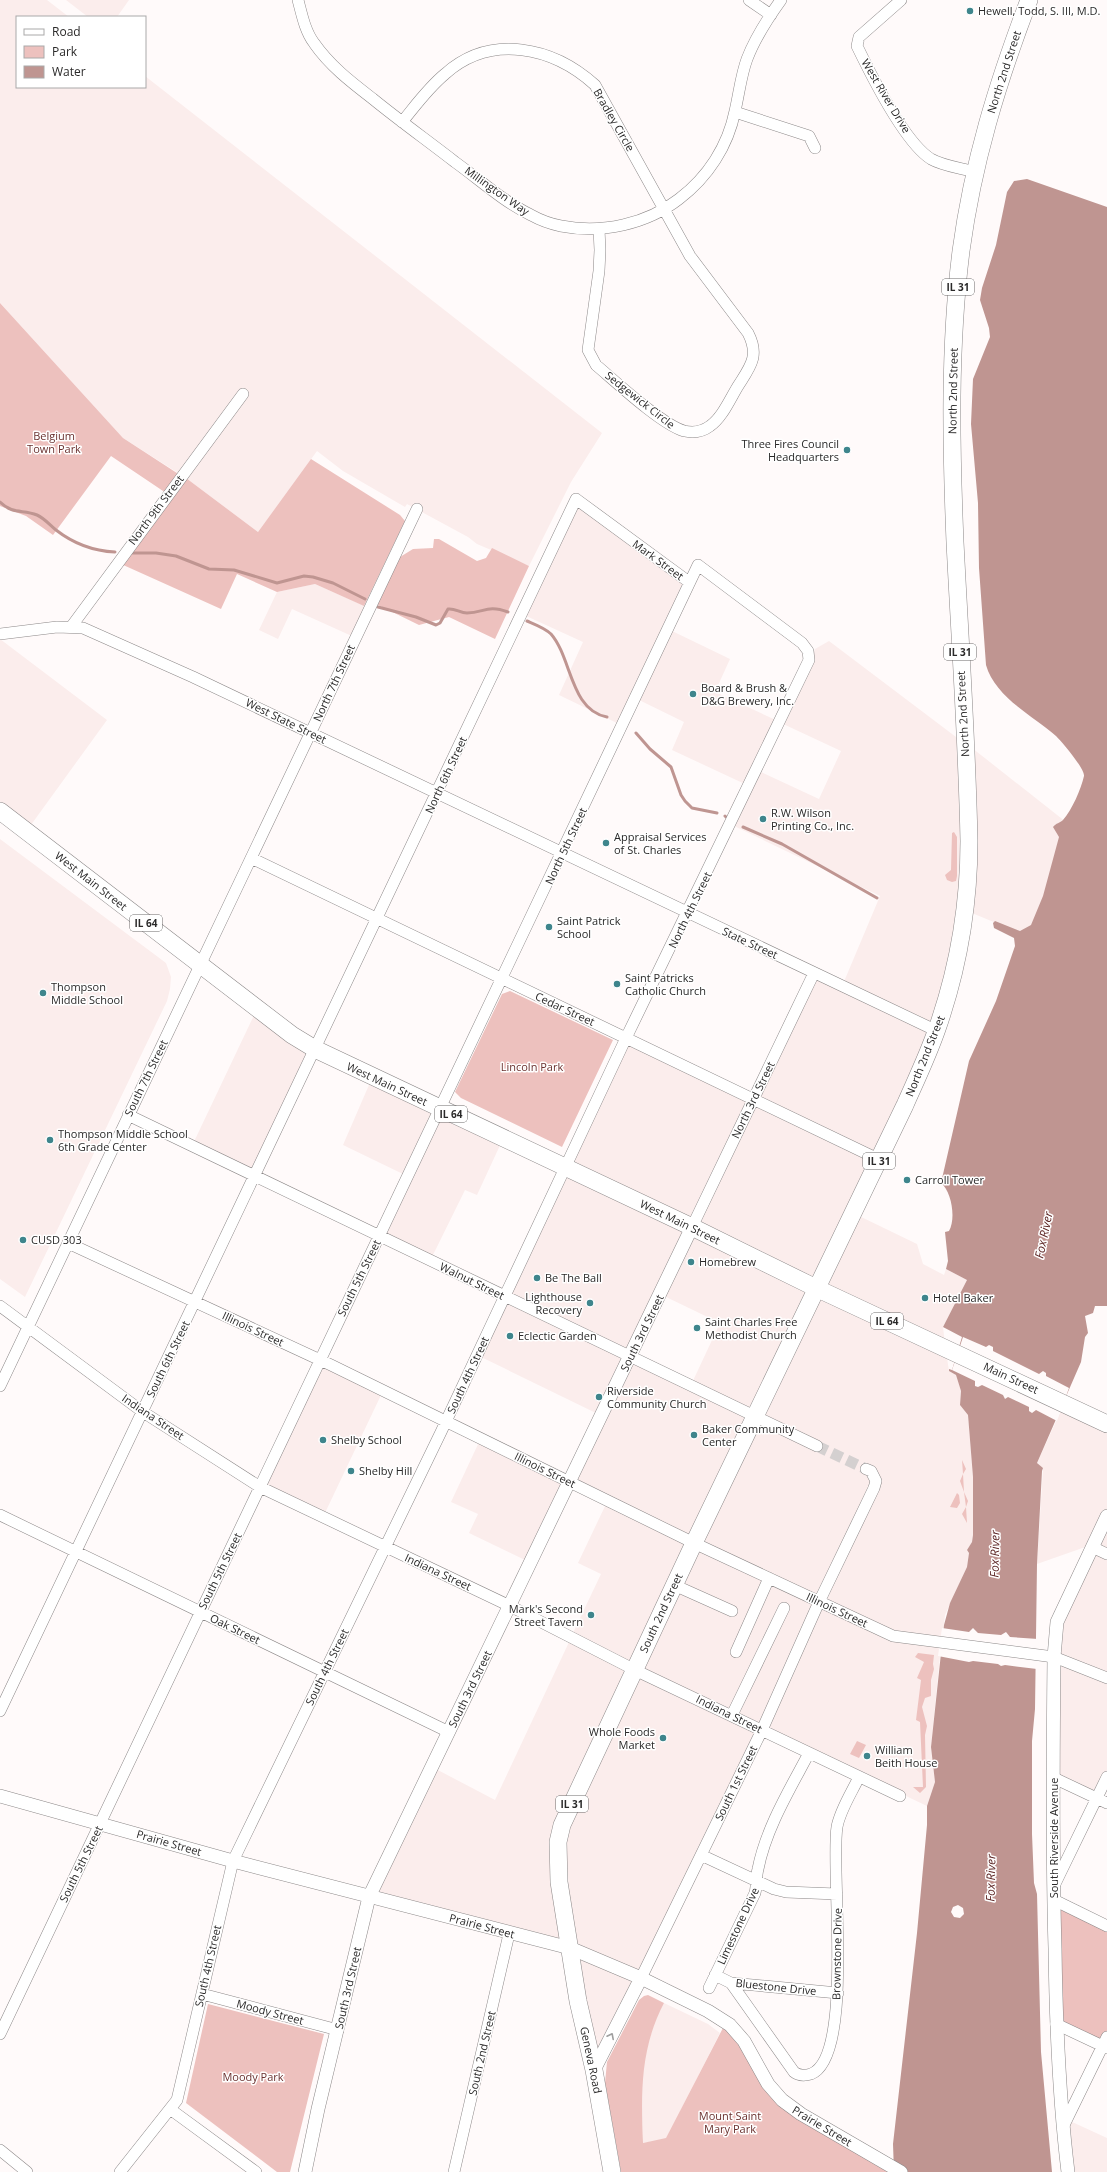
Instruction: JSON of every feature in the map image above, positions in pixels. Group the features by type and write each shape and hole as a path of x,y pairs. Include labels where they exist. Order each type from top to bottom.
{"main road":[{"name":"North 2nd Street","path":"816,1288 880,1160 937,1031 962,933 969,862 952,480 952,404 955,324 961,252 980,145 1005,64 1029,0"},
{"name":"West Main Street","path":"0,811 292,1035 315,1049 692,1227 816,1288"},
{"name":"Main Street","path":"816,1288 958,1353 1107,1424"},
{"name":"South 2nd Street","path":"570,1948 559,1876 558,1842 562,1825 674,1585 816,1288"},
{"name":"Geneva Road","path":"570,1948 578,2001 594,2070 612,2172"}],"street":[{"name":"Millington Way","path":"298,0 304,22 313,41 324,56 338,71 402,122 503,198 531,215 562,226 599,228 632,223 654,215 679,200 706,174 724,144 735,112 747,59 781,0"},
{"path":"749,0 771,15"},
{"name":"West River Drive","path":"901,0 859,37 857,46 888,104 923,153 932,159 975,172"},
{"name":"Bradley Circle","path":"402,122 429,89 446,72 467,59 491,52 513,49 535,51 559,59 580,72 595,85 664,209"},
{"path":"735,112 809,136 815,148"},
{"name":"Sedgewick Circle","path":"599,228 600,250 589,341 590,356 596,365 671,425 685,431 700,431 715,422 749,368 754,348 748,334 690,256 664,209"},
{"name":"North 9th Street","path":"71,626 243,394"},
{"name":"Mark Street","path":"576,499 689,582 698,565 802,643 808,651"},
{"name":"North 6th Street","path":"315,1049 576,499"},
{"name":"North 7th Street","path":"199,964 251,858 416,509"},
{"name":"North 5th Street","path":"439,1108 562,854 689,582"},
{"name":"West State Street","path":"0,634 71,626 98,634 437,793 562,854"},
{"name":"North 4th Street","path":"565,1167 809,660 808,651"},
{"name":"State Street","path":"562,854 937,1031"},
{"name":"Cedar Street","path":"251,858 880,1160"},
{"name":"South 7th Street","path":"0,1386 199,964"},
{"name":"North 3rd Street","path":"692,1227 814,973"},
{"name":"South 6th Street","path":"0,1711 195,1302 253,1175 315,1049"},
{"name":"South 5th Street","path":"0,2034 101,1824 439,1108"},
{"name":"Walnut Street","path":"128,1115 379,1237 817,1446"},
{"name":"South 4th Street","path":"120,2172 177,2100 233,1861 446,1422 565,1167"},
{"name":"South 3rd Street","path":"305,2172 318,2109 370,1897 692,1227"},
{"name":"Illinois Street","path":"68,1243 320,1360 694,1544 893,1636 1054,1657 1107,1678"},
{"name":"Indiana Street","path":"0,1306 143,1412 260,1487 510,1606 635,1669 900,1796"},
{"name":"South 1st Street","path":"641,1978 762,1730 819,1602 874,1488 876,1481 870,1472"},
{"name":"Oak Street","path":"0,1515 449,1732"},
{"name":"South Riverside Avenue","path":"1068,2172 1063,2127 1056,2024 1054,1900 1054,1657 1057,1622 1107,1516"},
{"path":"1092,1547 1107,1554"},
{"path":"736,1652 769,1578"},
{"path":"674,1585 732,1611"},
{"path":"732,1715 784,1608"},
{"name":"Limestone Drive","path":"709,1988 755,1893 758,1881 757,1870 763,1850 776,1819 809,1752"},
{"name":"Brownstone Drive","path":"731,1983 786,2062 798,2075 813,2073 822,2062 832,2035 838,1993 837,1827 859,1777"},
{"path":"1054,1887 1102,1801 1107,1777"},
{"path":"1054,1778 1102,1801"},
{"name":"Prairie Street","path":"0,1796 233,1861 509,1934 570,1948 641,1978 708,2012 730,2025 744,2041 768,2084 782,2100 801,2114 901,2172"},
{"path":"701,1855 774,1889 786,1892 837,1894"},
{"path":"1054,1900 1107,1926"},
{"name":"South 2nd Street","path":"454,2172 509,1934"},
{"name":"Bluestone Drive","path":"715,1975 731,1983 838,1993"},
{"path":"594,2070 641,1978"},
{"name":"Moody Street","path":"202,1994 338,2030"},
{"path":"1056,2024 1106,2043 1063,2127"},
{"path":"170,2109 256,2172"},
{"path":"0,2150 27,2172"}],"shaded area":[{"path":"0,0 47,0 68,16 16,16 16,88 146,88 146,77 602,433 571,482 529,566 477,544 468,537 407,504 405,507 343,471 317,451 258,532 186,478 123,438 0,303"},
{"path":"66,0 129,0 118,16 87,16"},
{"path":"576,503 687,583 621,725 559,695 583,642 524,615"},
{"path":"315,584 367,607 354,637 292,609 278,639 259,630 277,592"},
{"path":"670,630 730,659 715,692 778,721 747,785 672,750 684,722 637,699"},
{"path":"0,639 107,720 28,829 0,809"},
{"path":"829,641 960,740 963,896 935,1028 843,984 880,896 732,825 759,771 819,799 841,751 781,723 815,649"},
{"path":"967,744 1066,822 1035,939 967,911"},
{"name":"Thompson Middle School 6th Grade Center","path":"0,839 166,963 171,977 167,1001 25,1297 0,1279"},
{"path":"815,976 933,1033 878,1156 756,1098"},
{"path":"256,1011 311,1050 250,1176 191,1148"},
{"path":"628,1041 751,1100 691,1224 567,1168"},
{"path":"372,1078 435,1109 405,1175 343,1145"},
{"path":"754,1102 877,1161 855,1214 917,1244 923,1264 944,1275 946,1269 967,1280 943,1327 945,1344 696,1226"},
{"path":"439,1110 502,1141 477,1195 465,1190 431,1259 381,1236"},
{"path":"565,1172 689,1228 630,1353 505,1296"},
{"path":"693,1231 814,1289 754,1415 691,1385 720,1323 664,1296"},
{"path":"817,1291 946,1351 949,1371 956,1375 961,1391 960,1405 968,1415 973,1477 973,1535 972,1542 967,1550 969,1553 967,1567 945,1615 942,1640 891,1633 699,1542"},
{"path":"505,1299 628,1357 600,1415 479,1356"},
{"path":"631,1359 752,1418 693,1540 573,1481"},
{"name":"Shelby School","path":"321,1364 382,1393 324,1515 263,1487"},
{"path":"1063,1406 1107,1427 1107,1552 1091,1545 1037,1564 1043,1469 1037,1463"},
{"path":"480,1440 567,1483 529,1562 469,1533 478,1514 451,1502"},
{"path":"607,1502 691,1545 634,1667 572,1635 601,1574 578,1563"},
{"path":"695,1547 816,1603 758,1729 639,1975 572,1947 565,1824"},
{"path":"1093,1550 1107,1557 1107,1676 1054,1657 1060,1623"},
{"path":"821,1605 891,1638 941,1646 931,1747 935,1782 927,1806 765,1729"},
{"path":"570,1640 630,1670 560,1824 566,1945 374,1895 434,1768 495,1800"},
{"path":"1058,1660 1107,1680 1107,1774 1097,1796 1056,1777"},
{"path":"573,1952 638,1979 594,2065"},
{"path":"664,2003 708,2024 720,2033 666,2139 643,2143 641,2093 645,2056 655,2020"},
{"path":"1070,2121 1107,2138 1107,2172 1072,2172 1066,2128"}],"green space":[{"name":"Belgium Town Park","path":"0,303 123,438 180,475 166,493 111,456 53,535 26,516 0,506"},
{"path":"311,459 400,515 405,521 364,606 315,584 277,592 237,574 221,609 121,564 186,478 258,532"},
{"path":"434,539 439,539 477,561 486,558 492,548 529,566 495,639 449,617 419,625 374,603 400,557 413,549 433,548"},
{"path":"954,832 957,837 957,876 956,881 952,882 947,880 945,875 951,870 952,833"},
{"name":"Lincoln Park","path":"510,991 613,1040 562,1147 461,1098 455,1092 502,994"},
{"path":"962,1460 966,1469 963,1474"},
{"path":"963,1474 964,1492 960,1481"},
{"path":"964,1492 968,1501 966,1507"},
{"path":"957,1493 959,1495 960,1503 957,1508 950,1507"},
{"path":"966,1507 967,1523 962,1514"},
{"path":"918,1653 934,1655 931,1696 925,1698 922,1707 927,1726 925,1735 926,1787 920,1793 913,1787 923,1787 920,1722 916,1720 921,1680 917,1678 924,1662 915,1657"},
{"path":"857,1741 866,1745 859,1758 850,1754"},
{"path":"1057,1905 1107,1928 1107,2031 1101,2042 1057,2021"},
{"name":"Mount Saint Mary Park","path":"648,1995 664,2003 650,2037 646,2054 642,2089 643,2143 666,2138 724,2026 742,2044 764,2085 894,2172 621,2172 605,2083 607,2062 639,2000"},
{"name":"Moody Park","path":"208,2004 324,2034 290,2172 277,2172 186,2103"}],"water":[{"name":"Fox River","path":"1027,179 1107,207 1107,1306 1095,1306 1093,1313 1085,1316 1088,1333 1085,1337 1081,1362 1037,1463 1043,1468 1037,1564 1035,1709 1032,1741 1032,1834 1034,1883 1037,1894 1041,2052 1052,2172 894,2172 893,2144 917,1933 927,1825 927,1806 935,1782 931,1747 944,1625 950,1603 967,1567 969,1553 967,1550 972,1542 973,1535 973,1477 968,1415 960,1405 961,1391 956,1375 949,1371 949,1369 952,1370 962,1337 943,1327 967,1280 946,1269 948,1261 945,1232 949,1231 951,1226 952,1206 948,1193 941,1183 969,1061 996,1001 1015,946 1014,938 994,928 993,923 995,921 1020,931 1031,925 1043,896 1059,837 1053,827 1063,820 1070,811 1081,787 1084,776 1081,768 1068,749 1056,736 1006,696 998,687 986,665 979,568 978,503 971,424 973,379 990,337 989,328 980,300 982,288 996,245 1007,192 1014,181","holes":["958,1905 963,1908 964,1914 960,1918 954,1917 951,1912 953,1907"]}],"pier":[{"path":"963,1337 986,1347 989,1345 993,1347 993,1351 1039,1374 1043,1371 1046,1373 1046,1376 1069,1388 1057,1421 1036,1410 1032,1413 1029,1411 1029,1407 1008,1397 1005,1399 1003,1395 982,1385 978,1387 975,1386 975,1381 952,1370"},
{"path":"942,1628 969,1632 973,1628 978,1633 1001,1635 1006,1632 1010,1637 1038,1639 1037,1669 1005,1665 1001,1666 998,1664 973,1661 969,1662 938,1656"}],"waterway":[{"path":"0,502 9,509 40,516 56,530 77,543 99,550 115,552"},
{"path":"133,553 156,553 176,556 209,569 234,570 277,583 304,576 313,577 333,583 365,599"},
{"path":"378,607 416,617 436,625 440,623 448,609 467,613 490,609 508,612"},
{"path":"527,621 543,628 551,634 558,644 579,694 586,704 595,712 607,717"},
{"path":"636,733 650,749 671,767 681,795 692,808 717,813"},
{"path":"743,827 782,844 877,898"}],"tunnel":[{"path":"817,1446 866,1469"}],"place":[{"name":"Hewell, Todd, S. III, M.D.","path":"970,11"},
{"name":"Three Fires Council Headquarters","path":"847,450"},
{"name":"Board & Brush & D&G Brewery, Inc.","path":"693,694"},
{"name":"R.W. Wilson Printing Co., Inc.","path":"763,819"},
{"name":"Appraisal Services of St. Charles","path":"606,843"},
{"name":"Saint Patrick School","path":"549,927"},
{"name":"Saint Patricks Catholic Church","path":"617,984"},
{"name":"Thompson Middle School","path":"43,993"},
{"name":"Thompson Middle School 6th Grade Center","path":"50,1140"},
{"name":"Carroll Tower","path":"907,1180"},
{"name":"CUSD 303","path":"23,1240"},
{"name":"Homebrew","path":"691,1262"},
{"name":"Be The Ball","path":"537,1278"},
{"name":"Hotel Baker","path":"925,1298"},
{"name":"Lighthouse Recovery","path":"590,1303"},
{"name":"Saint Charles Free Methodist Church","path":"697,1328"},
{"name":"Eclectic Garden","path":"510,1336"},
{"name":"Riverside Community Church","path":"599,1397"},
{"name":"Baker Community Center","path":"694,1435"},
{"name":"Shelby School","path":"323,1440"},
{"name":"Shelby Hill","path":"351,1471"},
{"name":"Mark's Second Street Tavern","path":"591,1615"},
{"name":"Whole Foods Market","path":"663,1738"},
{"name":"William Beith House","path":"867,1756"}]}
